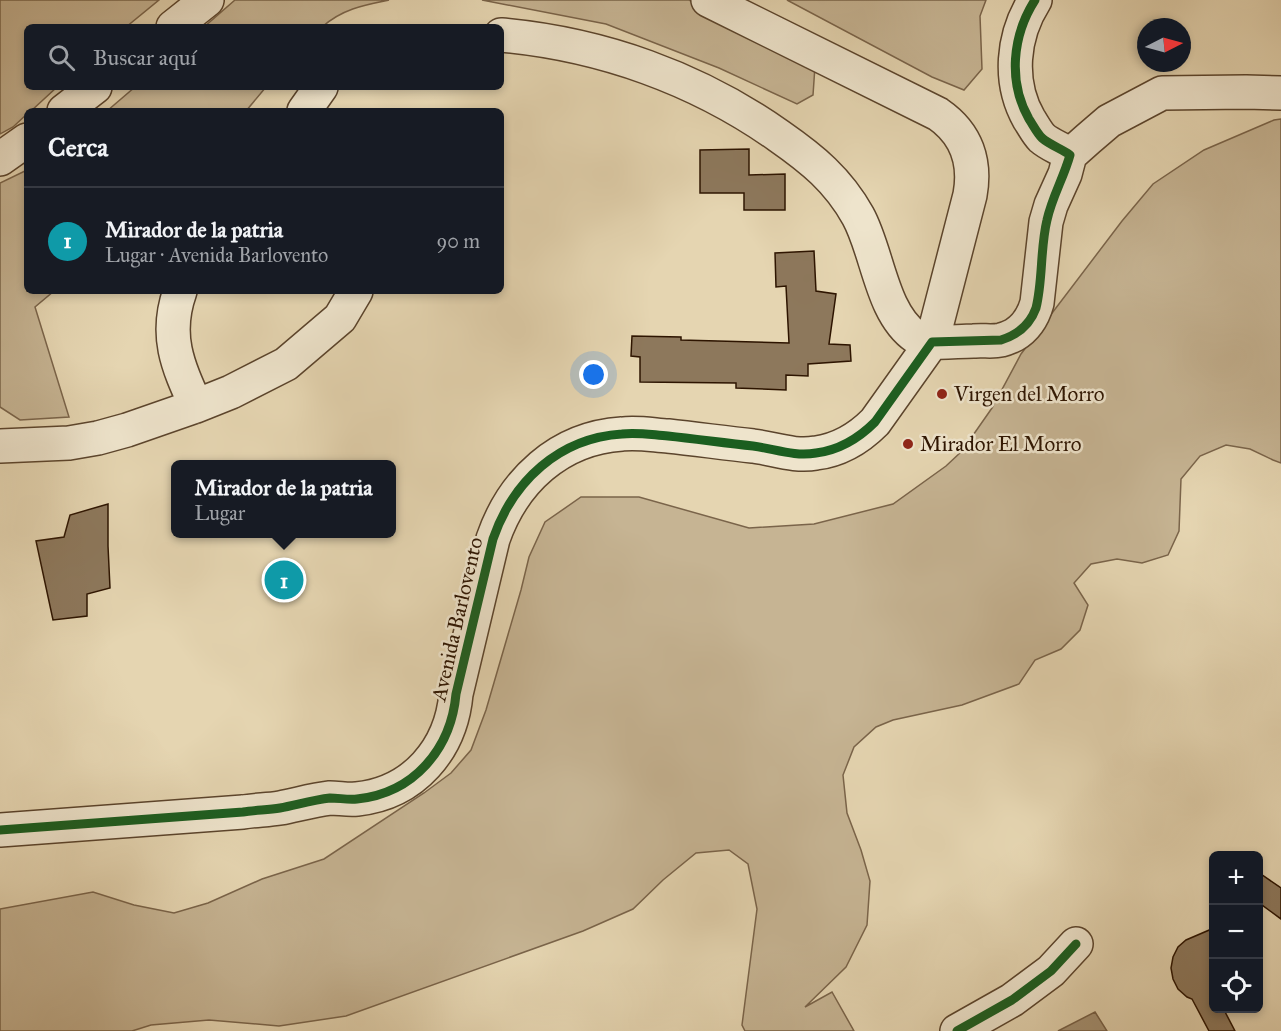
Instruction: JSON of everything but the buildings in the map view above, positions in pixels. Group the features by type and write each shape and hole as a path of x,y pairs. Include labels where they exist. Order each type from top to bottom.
{"street":[{"path":"176,24 207,0"},
{"path":"708,0 938,114 951,124 962,138 971,162 971,188 932,342"},
{"path":"1035,0 1022,24 1016,50 1018,90 1027,116 1042,138 1070,155"},
{"path":"504,36 531,38 592,50 638,64 684,81 768,128 826,172 850,201 867,235 885,292 896,314 918,339 932,342 1001,340 1016,334 1028,323 1037,303 1046,222 1070,155 1109,121 1162,93 1281,93"},
{"path":"68,108 91,90"},
{"path":"306,108 319,90"},
{"path":"0,159 24,142"},
{"path":"179,294 173,324 175,350 182,374 196,406"},
{"path":"0,446 69,443 98,438 127,430 231,392 285,364 340,318 354,294"},
{"name":"Avenida Barlovento","path":"0,830 252,811 331,798 357,799 376,795 406,782 426,765 448,733 499,523 517,492 541,466 571,447 588,440 623,434 769,448 792,454 815,454 837,448 858,437 875,422 932,342"},
{"path":"957,1031 1012,1000 1051,971 1076,944"}],"shaded area":[{"path":"0,0 159,0 130,24 24,24 24,90 54,90 34,108 24,108 24,117 13,127 0,134"},
{"path":"235,0 389,0 345,12 326,24 207,24"},
{"path":"482,0 689,0 815,66 813,95 797,104 719,68 606,24"},
{"path":"787,0 986,0 980,16 982,69 964,90 932,77"},
{"path":"132,90 264,90 248,108 110,108"},
{"path":"1281,119 1281,463 1250,449 1226,445 1200,456 1181,479 1179,531 1168,555 1142,563 1117,559 1091,564 1074,583 1088,605 1080,630 1061,649 1035,660 1019,684 962,705 893,720 876,727 854,747 843,775 847,813 870,881 867,925 846,967 805,1007 832,992 854,1031 745,1031 742,1025 757,909 748,864 729,850 696,853 633,909 583,931 346,1016 279,1026 209,1020 151,1025 132,1031 0,1031 0,909 93,892 134,905 174,913 208,903 262,879 324,859 451,773 471,750 486,710 529,557 545,522 581,497 639,497 749,528 814,524 893,504 946,466 962,451 992,408 1021,354 1153,184 1204,150"},
{"path":"24,171 24,294 50,294 35,307 69,417 20,420 0,407 0,183"},
{"path":"1095,1012 1107,1031 1058,1031"}],"cycle path":[{"path":"0,830 243,812 280,808 330,798 357,799 396,788 426,765 438,750 446,733 453,714 493,539 513,499 541,466 578,444 599,437 628,433 753,446 800,454 833,449 856,438 875,422 932,342 1001,340 1022,328 1036,308 1047,220 1070,155 1040,136 1022,105 1018,90 1017,44 1027,14 1035,0"},
{"path":"957,1031 1012,1000 1051,971 1076,944"}],"place":[{"name":"Virgen del Morro","path":"942,394"},
{"name":"Mirador El Morro","path":"908,444"},
{"name":"Mirador de la patria","path":"284,580"}]}
